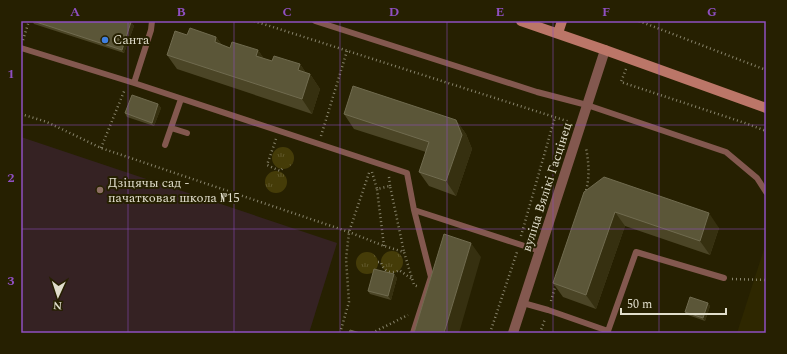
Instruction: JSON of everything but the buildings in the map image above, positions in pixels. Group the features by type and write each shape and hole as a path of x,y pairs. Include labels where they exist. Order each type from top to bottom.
{"main road":[{"path":"521,21 766,108"},
{"path":"558,33 562,21"}],"street":[{"name":"вуліца Вялікі Гасцінец","path":"513,333 605,50"}],"lane":[{"path":"134,83 151,30 152,21"},
{"path":"315,21 537,92 587,105 726,152 757,178 766,192"},
{"path":"21,48 134,83 407,173 414,210 431,277 413,333"},
{"path":"165,145 181,99"},
{"path":"171,128 187,133"},
{"path":"414,210 540,251"},
{"path":"523,303 608,331 636,252 724,278"}],"path":[{"path":"23,41 29,21"},
{"path":"254,21 581,125"},
{"path":"640,21 766,70"},
{"path":"320,138 347,51"},
{"path":"624,73 622,82 766,131"},
{"path":"21,114 47,122 101,148 404,252"},
{"path":"490,333 519,244 555,117"},
{"path":"279,130 267,165 280,171 283,168"},
{"path":"583,201 588,187 589,163 586,148"},
{"path":"340,333 349,302 346,259 349,232 371,166 377,189 384,246"},
{"path":"377,189 390,186 404,252 412,280 414,285 427,290"},
{"path":"378,262 381,262 384,269 387,271 393,273 399,270 412,280"},
{"path":"724,278 766,280"},
{"path":"540,333 557,281"},
{"path":"372,333 421,309"}],"shaded area":[{"name":"Дзіцячы сад - пачатковая школа №15","path":"21,137 337,243 309,333 21,333"},
{"path":"766,243 766,333 737,333"}],"green space":[{"path":"283,147 291,150 294,158 291,166 283,169 275,166 272,158 275,150"},
{"path":"276,171 284,174 287,182 284,190 276,193 268,190 265,182 268,174"},
{"path":"392,251 400,254 403,262 400,270 392,273 384,270 381,262 384,254"},
{"path":"367,252 371,253 377,259 377,267 371,273 367,274 363,273 357,267 356,263 357,259 363,253"}],"place":[{"name":"Санта","path":"105,40"},
{"name":"Дзіцячы сад - пачатковая школа №15","path":"100,190"}]}
